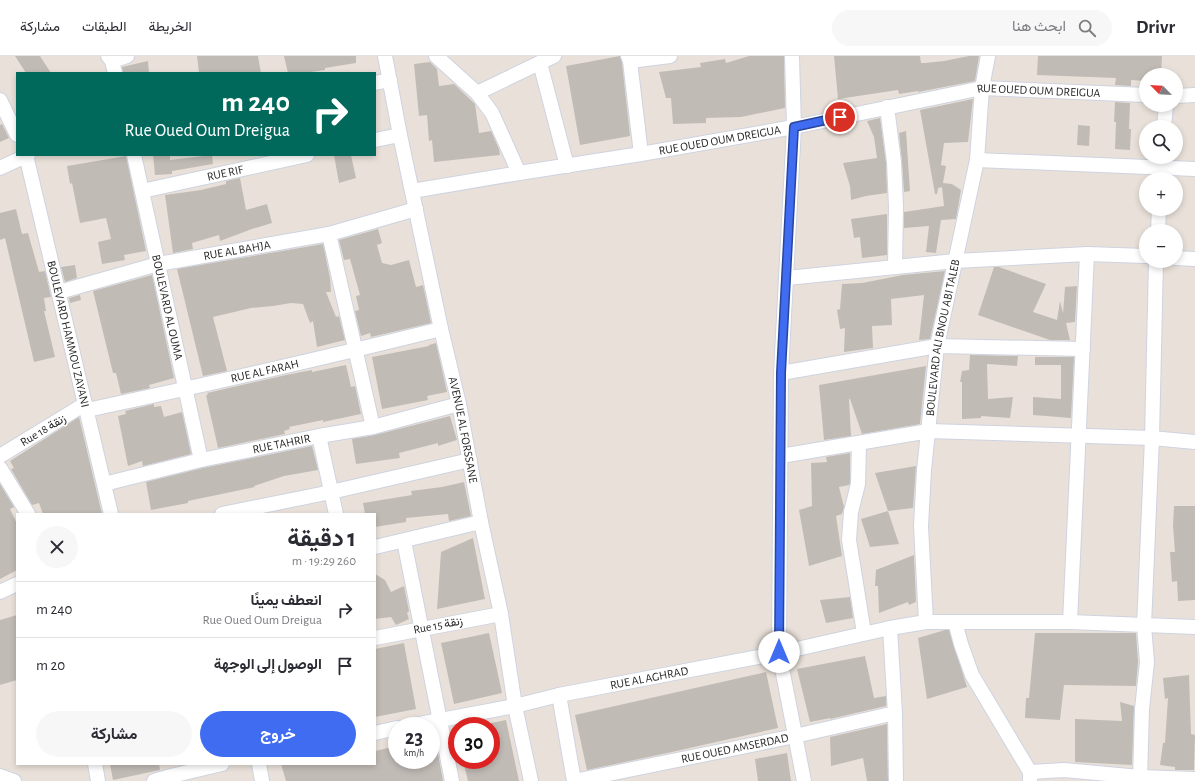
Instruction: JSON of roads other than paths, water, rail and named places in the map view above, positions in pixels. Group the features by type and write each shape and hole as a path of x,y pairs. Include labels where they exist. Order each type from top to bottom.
{"street":[{"path":"112,63 127,56"},
{"name":"AVENUE AL FORSSANE","path":"385,56 441,329 459,404 501,614 515,706 531,781"},
{"path":"436,56 477,93 492,113 520,173"},
{"path":"477,93 554,56"},
{"path":"641,154 629,58 670,56"},
{"path":"792,56 794,127 781,373 779,652 804,781"},
{"name":"BOULEVARD ALI BNOU ABI TALEB","path":"926,622 920,526 937,346 977,160 982,88 988,56"},
{"path":"540,63 567,166"},
{"path":"376,83 390,80"},
{"name":"RUE OUED OUM DREIGUA","path":"412,191 641,154 794,127 982,88 1139,95"},
{"path":"1183,96 1195,95"},
{"path":"0,100 16,134"},
{"path":"887,107 894,162 896,207 895,266"},
{"path":"376,140 400,134"},
{"path":"0,168 25,156"},
{"name":"BOULEVARD HAMMOU ZAYANI","path":"27,156 111,513"},
{"name":"BOULEVARD AL OUMA","path":"134,156 201,460"},
{"name":"RUE RIF","path":"142,191 302,156"},
{"path":"977,160 1195,169"},
{"name":"RUE AL BAHJA","path":"59,292 158,264 329,234 416,209"},
{"path":"329,234 373,427"},
{"path":"787,278 955,261 1087,254 1139,256"},
{"path":"1070,622 1087,254"},
{"path":"1183,258 1195,259"},
{"path":"1140,779 1142,709 1146,662 1144,626 1152,438 1156,268"},
{"name":"RUE AL FARAH","path":"86,407 185,390 441,329"},
{"path":"781,373 937,346 1083,349"},
{"name":"RUE TAHRIR","path":"104,484 201,460 319,436 373,427 459,404"},
{"name":"Rue 18 زنقة","path":"0,456 86,407"},
{"path":"781,456 929,431 1152,438 1195,442"},
{"path":"319,436 336,513"},
{"path":"859,443 858,484 851,512 849,540 864,634"},
{"path":"227,513 331,492 470,460"},
{"path":"0,468 27,513"},
{"path":"376,547 482,522"},
{"path":"404,541 452,781"},
{"path":"0,592 16,584"},
{"name":"Rue 15 زنقة","path":"376,638 501,614"},
{"name":"RUE AL AGHRAD","path":"441,720 515,706 559,695 779,652 890,628 926,622 1070,622 1195,627"},
{"path":"955,622 972,675 1030,776 1064,770 1140,779 1195,779"},
{"path":"890,628 895,713 896,781"},
{"path":"559,695 574,781"},
{"name":"RUE OUED AMSERDAD","path":"574,781 795,736 895,713"},
{"path":"376,733 388,730"},
{"path":"95,765 98,781"},
{"path":"154,781 171,774 217,765"},
{"path":"259,765 262,781"},
{"path":"0,776 14,781"}]}
